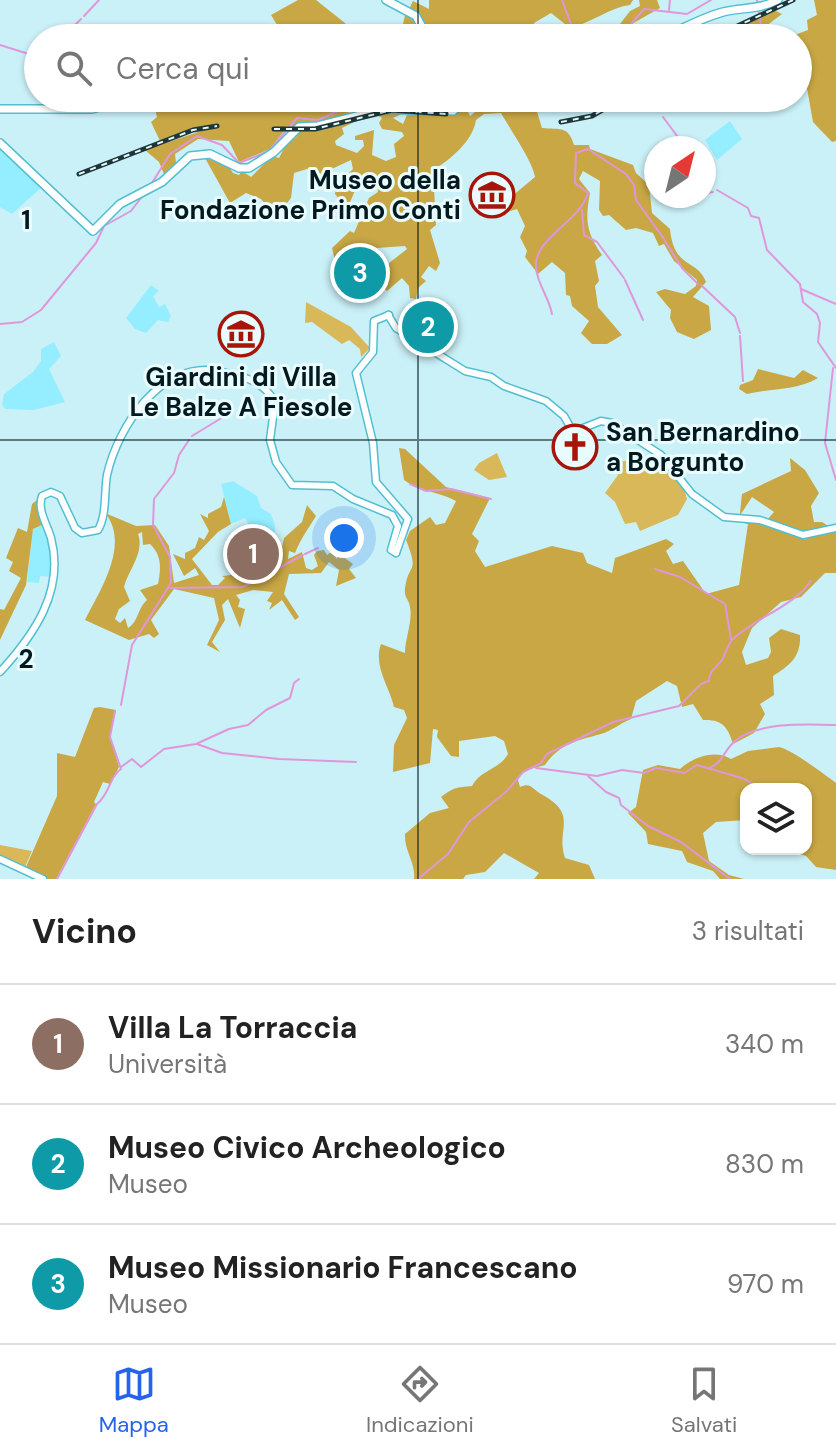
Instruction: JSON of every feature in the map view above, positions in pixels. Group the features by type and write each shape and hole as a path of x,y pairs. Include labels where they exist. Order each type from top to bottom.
{"main road":[{"path":"386,0 411,12 423,24"},
{"path":"692,24 726,11 759,9 778,0"},
{"path":"0,109 24,108"},
{"path":"0,143 90,231 118,206 157,185 193,154 214,155 239,168 249,168 274,152 301,126 318,126 372,112"},
{"path":"1,671 25,644 43,614 55,565 51,537 39,506 41,497 46,493 58,494 78,531 89,535 98,530 113,453 139,411 163,382 200,368 243,377 264,387 276,407 269,433 274,455 289,481 295,486 335,487 353,499 389,513 397,523 391,549 396,553 408,519 376,482 373,443 356,373 374,349 374,321 387,316 394,316 398,325 417,341 465,371 546,401 564,416 573,432 607,421 661,455 692,494 722,516 762,520 803,535 836,528"},
{"path":"0,859 42,878"}],"shaded area":[{"path":"298,0 316,0 346,24 277,24 271,15"},
{"path":"429,0 633,0 630,5 583,24 565,24 551,13 534,24 426,24 410,7 413,1 429,9"},
{"path":"639,0 657,0 660,8 632,24 620,24 630,11 640,6"},
{"path":"814,0 836,0 836,141 832,142 813,122 811,112 812,24 807,24 807,20 817,15"},
{"path":"774,10 782,14 769,24 745,24"},
{"path":"406,11 414,16 418,24 403,24"},
{"path":"156,112 350,112 323,123 274,128 284,131 270,149 239,162 229,141 198,139 175,154 176,163 164,174 159,162 145,150 216,126 192,129 160,141 151,122 157,117"},
{"path":"406,112 393,118 403,124 407,115 468,112 470,116 475,112 537,112 542,128 566,131 574,145 589,145 590,149 633,165 644,180 644,208 651,208 652,213 670,229 676,251 697,269 706,282 693,297 709,306 711,330 694,339 677,332 670,318 671,310 656,292 665,289 685,294 696,286 697,280 674,261 664,244 659,246 653,233 636,228 626,230 609,215 603,216 599,210 600,181 583,171 579,179 590,193 588,226 602,255 595,261 599,281 595,286 598,307 622,335 607,344 592,344 581,333 589,321 572,306 570,296 566,295 565,273 552,262 538,274 525,257 527,251 520,237 525,226 517,209 497,215 500,201 511,197 535,177 526,154 501,113 484,114 476,120 466,142 433,170 436,225 430,230 440,263 436,271 429,266 421,277 426,281 418,288 416,299 410,298 409,286 402,278 387,291 370,278 407,249 405,246 363,249 348,260 351,274 339,277 332,248 350,231 354,233 369,198 378,192 378,184 357,186 347,209 335,194 336,186 353,169 351,160 321,174 307,169 294,173 291,198 276,217 261,199 246,193 230,203 205,158 227,164 233,173 239,175 242,171 251,177 272,156 279,158 290,136 294,139 297,136 295,132 365,117 342,128 344,134 335,141 336,145 357,153 364,146 363,140 355,140 355,136 374,130 372,155 386,161 396,157 394,144 404,136 402,132 382,129 379,123 382,118 376,114"},
{"path":"730,121 742,139 717,160 716,136 710,136"},
{"path":"0,145 43,186 12,214 0,207"},
{"path":"151,285 159,291 153,296 159,307 165,304 171,316 168,322 158,320 146,333 135,329 126,318"},
{"path":"306,302 351,327 370,348 361,357 360,349 349,340 342,344 312,322 305,323"},
{"path":"54,342 61,356 49,369 65,402 34,410 5,409 2,404 4,394 33,372 41,361 41,349"},
{"path":"758,369 794,378 803,370 818,378 792,387 747,394 739,389 740,385 753,380"},
{"path":"399,448 405,449 446,487 490,498 472,534 479,541 475,551 485,567 552,546 583,553 587,563 612,573 615,558 666,539 674,544 666,551 673,564 683,561 706,594 739,585 748,524 739,522 740,517 767,520 774,512 752,497 740,516 742,494 791,471 790,458 805,470 819,493 811,506 814,522 822,522 836,531 836,573 825,573 801,597 781,602 752,628 742,652 746,665 768,658 771,652 769,638 781,629 800,635 799,649 793,660 773,676 774,695 760,704 765,714 754,733 733,744 723,725 703,720 693,704 682,707 677,686 667,681 636,701 631,719 605,733 563,748 545,765 523,771 518,780 520,787 531,787 560,809 564,823 565,858 589,865 595,879 534,879 539,873 504,853 485,872 466,875 463,879 414,879 405,834 430,813 449,808 441,797 456,788 472,786 508,754 504,741 495,736 459,741 459,757 451,756 437,737 438,730 433,729 430,763 393,772 394,745 407,718 404,710 394,707 380,668 379,652 381,644 405,653 410,618 405,592 413,564 406,540 410,531 430,517 436,525 445,523 456,501 404,480"},
{"path":"497,453 507,477 489,480 474,470 479,463"},
{"path":"655,455 684,488 687,499 678,515 640,531 636,522 625,524 615,502 605,493 618,475 621,461 645,461"},
{"path":"233,481 257,496 261,508 271,514 275,525 275,534 265,540 265,553 247,566 236,564 237,543 246,539 248,523 245,518 231,524 221,484"},
{"path":"224,497 231,524 218,532 192,559 212,585 218,585 225,578 222,576 240,574 251,580 264,576 268,568 263,557 279,561 284,538 302,522 307,505 316,516 295,553 289,551 288,559 302,552 306,568 312,570 318,566 314,555 317,551 324,550 327,555 331,552 337,559 338,553 353,564 349,569 356,578 336,586 339,570 329,562 321,573 289,574 284,594 299,617 295,620 282,600 269,610 272,603 267,601 273,592 253,590 236,595 240,600 238,607 245,609 240,628 228,599 222,605 225,620 212,642 220,652 207,645 219,620 214,598 174,589 151,620 159,634 154,638 149,634 129,640 85,620 114,553 112,525 105,513 136,526 155,525 169,546 174,583 199,575 195,568 184,576 173,554 185,559 185,553 195,548 199,537 204,540 209,531 200,514 208,518 208,514 221,507","holes":["142,532 143,545 150,544 157,553 160,562 158,584 140,590 147,600 128,628 125,618 120,623 115,619 119,609 130,601 124,587 138,555 138,534"]},
{"path":"37,500 44,524 33,529 26,585 0,640 0,609 4,610 21,578 9,571 13,562 6,558 18,528 27,532 32,504"},
{"path":"44,524 52,559 51,577 40,576 39,583 27,582 33,529"},
{"path":"94,708 116,710 110,735 119,767 110,784 103,782 94,802 96,804 56,879 47,879 26,867 57,796 57,753 75,757"},
{"path":"779,747 836,783 836,870 816,867 803,855 812,855 812,783 740,783 740,820 716,822 703,833 709,861 729,875 744,879 720,879 713,871 687,862 682,851 648,844 646,832 628,813 636,807 643,770 658,765 680,769 704,756 718,755 731,759 748,751"},
{"path":"0,845 32,851 25,867 0,857"}],"waterway":[{"path":"84,16 99,0"},
{"path":"562,0 571,24"},
{"path":"669,10 670,0"},
{"path":"631,24 644,9 687,14 711,0"},
{"path":"757,0 761,24"},
{"path":"76,24 81,19"},
{"path":"0,45 24,52"},
{"path":"152,183 170,154 197,136 222,145 239,163 269,151 297,118 318,120 336,112"},
{"path":"663,117 677,136"},
{"path":"552,314 537,274 537,257 549,239 576,213 588,193 575,183 576,153 588,149 626,174 634,185 636,200 664,239"},
{"path":"717,190 748,208 751,216 759,218 767,250 800,284 803,302 817,314 820,323 818,342 836,368"},
{"path":"0,324 22,322 41,310 96,243 104,226 131,211 144,194"},
{"path":"582,210 584,235 597,242 624,278"},
{"path":"665,241 682,268 698,284"},
{"path":"625,280 643,320"},
{"path":"701,285 735,317 740,333"},
{"path":"801,289 836,304"},
{"path":"740,336 743,381"},
{"path":"833,368 825,443 836,480"},
{"path":"192,436 233,411"},
{"path":"121,705 132,645 171,583 170,557 153,525 154,499 174,473 179,455 189,440"},
{"path":"410,484 426,491 451,489 491,499"},
{"path":"305,554 318,548"},
{"path":"170,588 243,587 303,555"},
{"path":"655,569 680,577 725,604 731,639"},
{"path":"701,684 709,681 734,638 795,597 811,581"},
{"path":"121,767 132,759 141,767 164,749 196,744 229,729 248,725 266,710 290,698 294,683 299,679"},
{"path":"418,879 448,854 469,822 507,791 523,772 541,763 547,754 613,722 679,706 700,685"},
{"path":"57,879 97,804 121,769 110,737 115,711"},
{"path":"709,768 740,737 752,732 781,726 836,725"},
{"path":"197,744 222,753 356,762"},
{"path":"536,768 597,776 622,770 644,773 656,768 684,773 697,765 751,783"},
{"path":"588,776 606,792 619,798 621,805 648,826 681,842 730,879"}],"railway":[{"path":"742,24 793,0"},
{"path":"274,129 315,129 384,112"},
{"path":"419,112 446,114"},
{"path":"561,122 599,112"},
{"path":"79,174 193,130 217,126"}],"place":[{"name":"Museo della Fondazione Primo Conti","path":"492,195"},
{"name":"Museo Missionario Francescano","path":"360,273"},
{"name":"Museo Civico Archeologico","path":"428,327"},
{"name":"Giardini di Villa Le Balze A Fiesole","path":"241,334"},
{"name":"San Bernardino a Borgunto","path":"575,447"},
{"name":"Villa La Torraccia","path":"253,554"}]}
